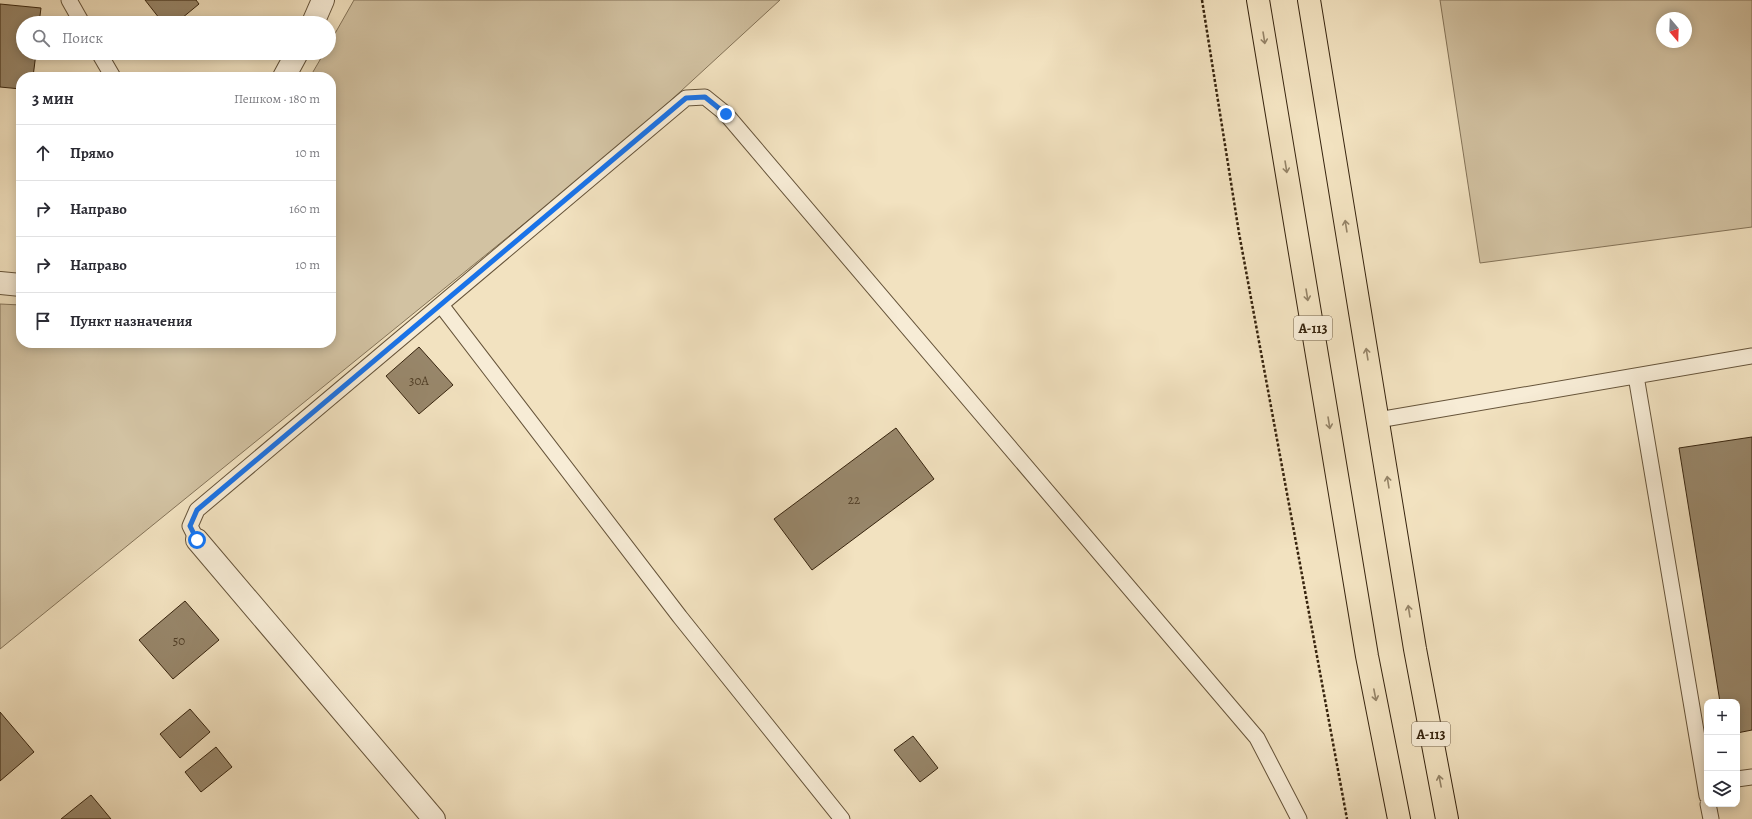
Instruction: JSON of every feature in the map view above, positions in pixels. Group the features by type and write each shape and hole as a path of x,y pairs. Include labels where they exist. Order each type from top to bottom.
{"highway":[{"name":"А-113","path":"1258,0 1367,656 1399,819"},
{"name":"А-113","path":"1308,0 1415,649 1447,819"}],"street":[{"path":"316,16 324,0"},
{"path":"287,72 293,60"},
{"path":"0,283 16,285"},
{"path":"197,540 434,819"}],"lane":[{"path":"69,0 78,16"},
{"path":"103,60 110,72"},
{"path":"197,540 190,526 197,510 686,98 705,97 731,120 1257,738 1299,819"},
{"path":"441,305 680,617 842,819"},
{"path":"1378,420 1752,356"},
{"path":"1636,376 1704,776"},
{"path":"1740,779 1752,777"},
{"path":"1709,807 1711,819"}],"path":[{"path":"1202,0 1239,233 1348,819"}],"shaded area":[{"path":"354,0 780,0 669,102 599,163 0,649 0,304 16,305 16,348 336,348 336,72 313,72 320,60 336,60 336,32"},
{"path":"1440,0 1752,0 1752,227 1480,263"}],"building":[{"path":"145,0 196,0 199,4 184,16 158,16"},
{"path":"0,4 41,8 40,16 16,16 16,60 35,60 34,72 16,72 16,89 0,87"},
{"path":"419,347 453,385 419,414 386,376"},
{"path":"896,428 934,479 812,570 774,519"},
{"path":"1752,437 1752,730 1740,732 1740,699 1720,699 1679,448"},
{"path":"185,601 219,640 173,679 139,640"},
{"path":"190,709 210,732 180,758 160,734"},
{"path":"0,712 34,752 0,781"},
{"path":"913,736 938,768 920,782 894,750"},
{"path":"216,747 232,767 201,792 185,772"},
{"path":"91,795 111,819 61,819"}],"route":[{"path":"197,540 190,526 197,510 686,98 705,97 726,114"}]}
